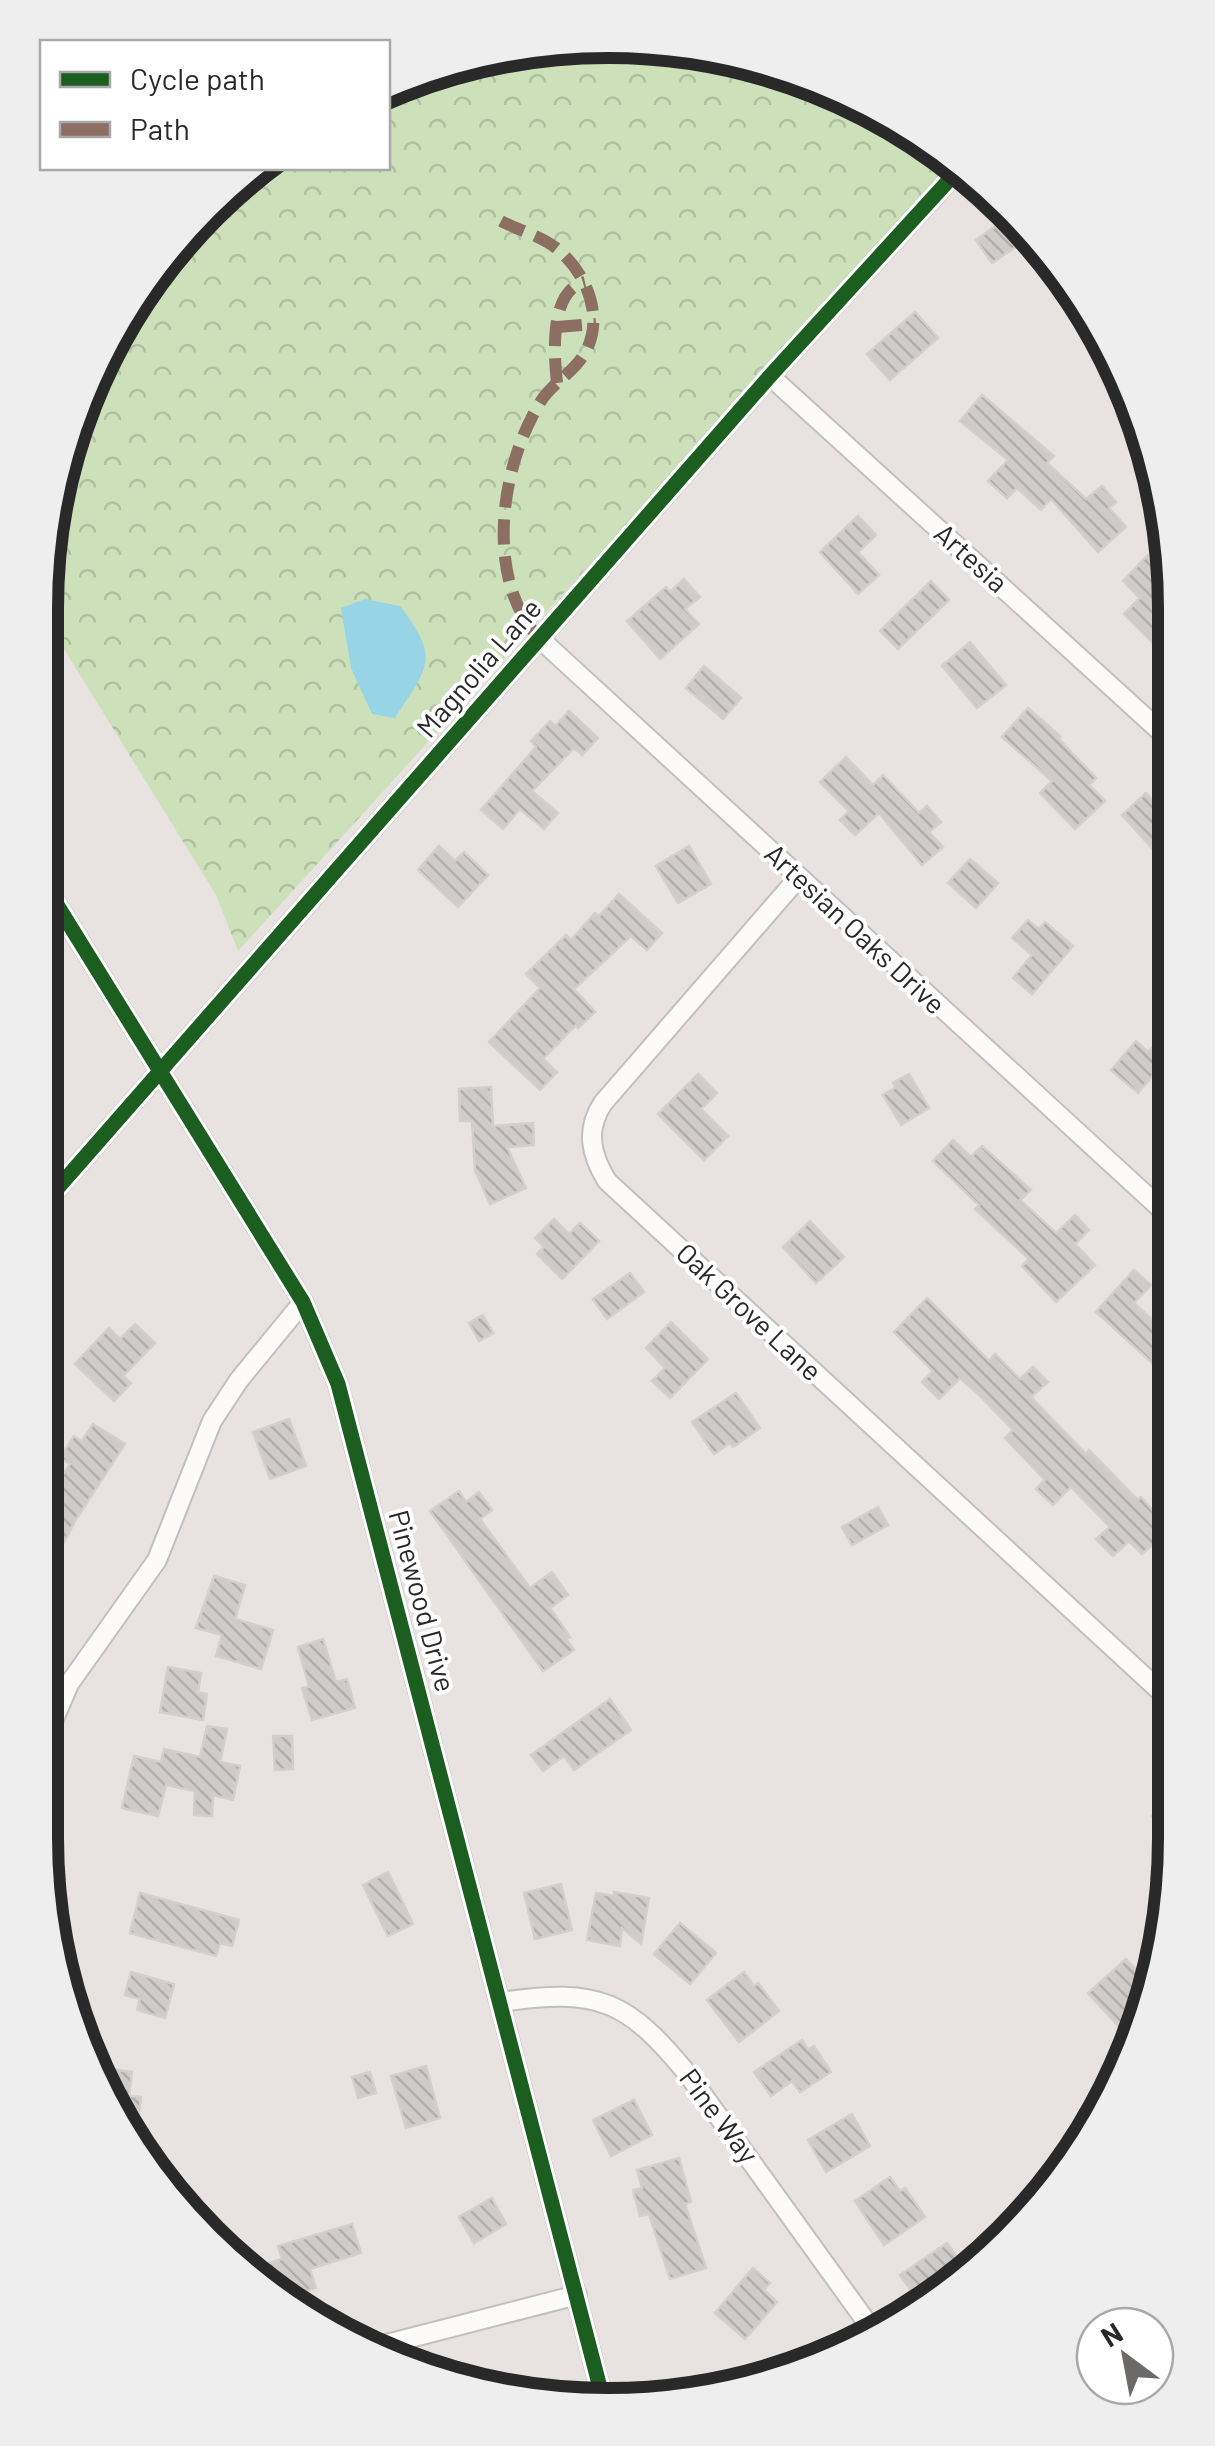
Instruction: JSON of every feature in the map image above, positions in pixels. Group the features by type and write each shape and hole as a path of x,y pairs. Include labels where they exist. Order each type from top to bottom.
{"street":[{"name":"Magnolia Lane","path":"58,1186 770,376 951,178"},
{"name":"Artesia","path":"770,376 1158,729"},
{"name":"Artesian Oaks Drive","path":"539,638 1158,1206"},
{"name":"Oak Grove Lane","path":"800,877 603,1103 592,1126 591,1141 598,1166 607,1181 1158,1689"},
{"name":"Pinewood Drive","path":"58,907 303,1302 338,1384 600,2388"},
{"path":"58,1711 70,1684 157,1560 212,1421 239,1380 303,1302"},
{"name":"Pine Way","path":"501,2002 547,1995 581,1997 604,2001 634,2016 690,2077 867,2323"},
{"path":"389,2343 577,2295"}],"green space":[{"path":"572,59 679,62 750,76 851,114 945,174 238,951 216,895 58,639 58,608 68,500 99,397 150,302 219,219 274,170 390,170 390,102 397,99 500,68"}],"water":[{"path":"365,599 400,606 425,651 422,674 395,718 372,714 351,668 341,608"}],"building":[{"path":"1000,223 1020,244 992,263 976,240"},
{"path":"915,312 938,338 890,380 867,354"},
{"path":"982,395 1054,456 1047,463 1086,499 1102,486 1116,502 1109,508 1126,527 1098,552 1051,499 1041,510 1017,488 1007,498 988,481 1008,460 960,421"},
{"path":"858,516 876,535 858,552 879,575 858,594 820,552"},
{"path":"1148,555 1155,562 1158,648 1124,614 1140,598 1123,581"},
{"path":"684,579 700,597 685,609 699,624 660,659 627,621 666,587 670,592"},
{"path":"931,581 949,600 898,649 880,631"},
{"path":"970,642 1006,685 977,708 942,666"},
{"path":"704,666 741,698 723,719 686,688"},
{"path":"1028,708 1060,736 1096,778 1089,785 1105,801 1075,829 1040,793 1052,781 1002,737"},
{"path":"569,711 598,738 582,755 574,748 532,791 558,813 544,829 520,809 503,829 481,810 536,747 531,741 550,721 555,726"},
{"path":"846,757 873,785 883,775 919,813 927,806 941,822 929,832 943,847 922,865 879,813 855,835 840,820 849,811 820,782"},
{"path":"1146,793 1158,806 1158,855 1122,815"},
{"path":"439,846 455,861 464,852 488,875 458,907 418,870"},
{"path":"689,846 711,884 678,903 656,866"},
{"path":"970,859 998,883 976,908 948,883"},
{"path":"619,894 662,933 647,950 631,936 574,989 595,1012 578,1028 576,1025 543,1059 557,1072 540,1090 489,1042 540,988 526,974 566,935 571,940 595,913 599,916"},
{"path":"1028,920 1039,929 1045,922 1073,946 1032,994 1013,978 1032,955 1012,938"},
{"path":"1136,1041 1148,1052 1158,1041 1158,1077 1154,1074 1138,1093 1111,1070"},
{"path":"698,1074 717,1093 701,1109 728,1136 704,1160 658,1114"},
{"path":"909,1074 929,1108 901,1125 883,1095 896,1087 893,1083"},
{"path":"491,1087 493,1126 533,1123 534,1145 507,1147 526,1188 490,1204 475,1170 472,1121 460,1121 459,1089"},
{"path":"953,1140 971,1157 982,1146 1031,1190 1020,1200 1056,1233 1075,1215 1089,1230 1075,1244 1095,1265 1056,1302 1022,1266 1029,1259 975,1209 979,1205 933,1161"},
{"path":"554,1219 569,1234 580,1223 599,1241 562,1279 537,1254 544,1247 535,1238"},
{"path":"810,1221 844,1257 816,1283 783,1247"},
{"path":"1134,1270 1151,1285 1134,1303 1158,1325 1158,1368 1096,1312"},
{"path":"630,1273 644,1292 607,1319 593,1299"},
{"path":"927,1298 989,1361 995,1354 1020,1379 1033,1367 1048,1382 1031,1397 1086,1454 1089,1450 1138,1500 1141,1497 1155,1513 1158,1510 1158,1540 1142,1554 1129,1541 1113,1556 1096,1539 1110,1527 1071,1487 1053,1505 1036,1489 1045,1480 1005,1438 1013,1430 960,1378 939,1399 922,1382 933,1371 894,1332"},
{"path":"483,1315 493,1333 479,1341 469,1323"},
{"path":"671,1322 708,1359 670,1398 652,1381 665,1368 646,1348"},
{"path":"135,1324 155,1343 123,1376 131,1383 114,1401 75,1364 109,1328 120,1339"},
{"path":"736,1393 760,1428 733,1447 730,1443 714,1454 692,1422"},
{"path":"289,1419 306,1466 270,1479 253,1432"},
{"path":"93,1424 125,1444 58,1554 58,1482 70,1464 60,1458 74,1436 82,1441"},
{"path":"459,1491 466,1502 479,1492 492,1510 480,1519 530,1588 552,1572 568,1595 550,1608 574,1650 543,1671 430,1511"},
{"path":"878,1507 888,1525 852,1545 842,1527"},
{"path":"214,1576 245,1585 235,1619 273,1630 261,1669 216,1656 222,1635 196,1628"},
{"path":"323,1639 336,1682 347,1679 355,1708 312,1720 302,1688 309,1687 298,1647"},
{"path":"168,1667 201,1673 198,1692 207,1694 203,1720 160,1712"},
{"path":"610,1699 631,1730 574,1770 564,1756 543,1771 531,1755"},
{"path":"207,1726 227,1729 220,1762 240,1766 233,1800 213,1795 212,1816 194,1815 195,1791 166,1785 158,1816 122,1808 134,1756 161,1762 164,1749 200,1757"},
{"path":"273,1736 292,1736 293,1769 275,1770"},
{"path":"388,1872 413,1924 388,1936 363,1885"},
{"path":"561,1884 572,1930 535,1939 524,1893"},
{"path":"614,1892 649,1898 641,1944 622,1928 620,1946 587,1940 596,1893 614,1896"},
{"path":"140,1893 239,1920 232,1946 220,1943 216,1956 130,1933"},
{"path":"680,1923 716,1953 690,1984 654,1954"},
{"path":"1126,1959 1141,1974 1122,2030 1088,1993"},
{"path":"131,1972 174,1984 165,2018 137,2010 140,1999 125,1995"},
{"path":"744,1972 754,1986 758,1983 779,2011 739,2042 707,2000"},
{"path":"802,2040 808,2049 814,2046 831,2072 800,2092 792,2081 771,2096 754,2072"},
{"path":"426,2066 440,2118 406,2128 391,2076"},
{"path":"108,2069 132,2072 129,2096 141,2097 137,2124"},
{"path":"370,2072 376,2093 358,2098 352,2077"},
{"path":"634,2100 652,2135 611,2156 593,2120"},
{"path":"852,2114 870,2146 826,2172 808,2140"},
{"path":"679,2158 691,2202 685,2204 706,2268 670,2279 649,2214 640,2216 633,2190 642,2188 637,2170"},
{"path":"890,2177 900,2191 905,2188 925,2217 884,2245 855,2201"},
{"path":"492,2198 506,2224 474,2243 459,2217"},
{"path":"352,2224 361,2253 310,2269 316,2288 298,2293 261,2265 282,2259 278,2246"},
{"path":"947,2243 959,2261 914,2295 900,2275"},
{"path":"753,2268 770,2283 764,2290 777,2302 745,2339 715,2313"}],"marked path":[{"path":"501,221 543,240 567,258 585,284 593,313 590,342 583,356 541,401 527,427 508,489 504,522 510,585 522,614 539,638"},
{"path":"557,383 555,341 560,310 573,287 585,282"},
{"path":"557,327 596,324"}],"cycle path":[{"path":"58,1188 770,376 951,178"},
{"path":"58,906 303,1302 338,1384 600,2388"}]}
